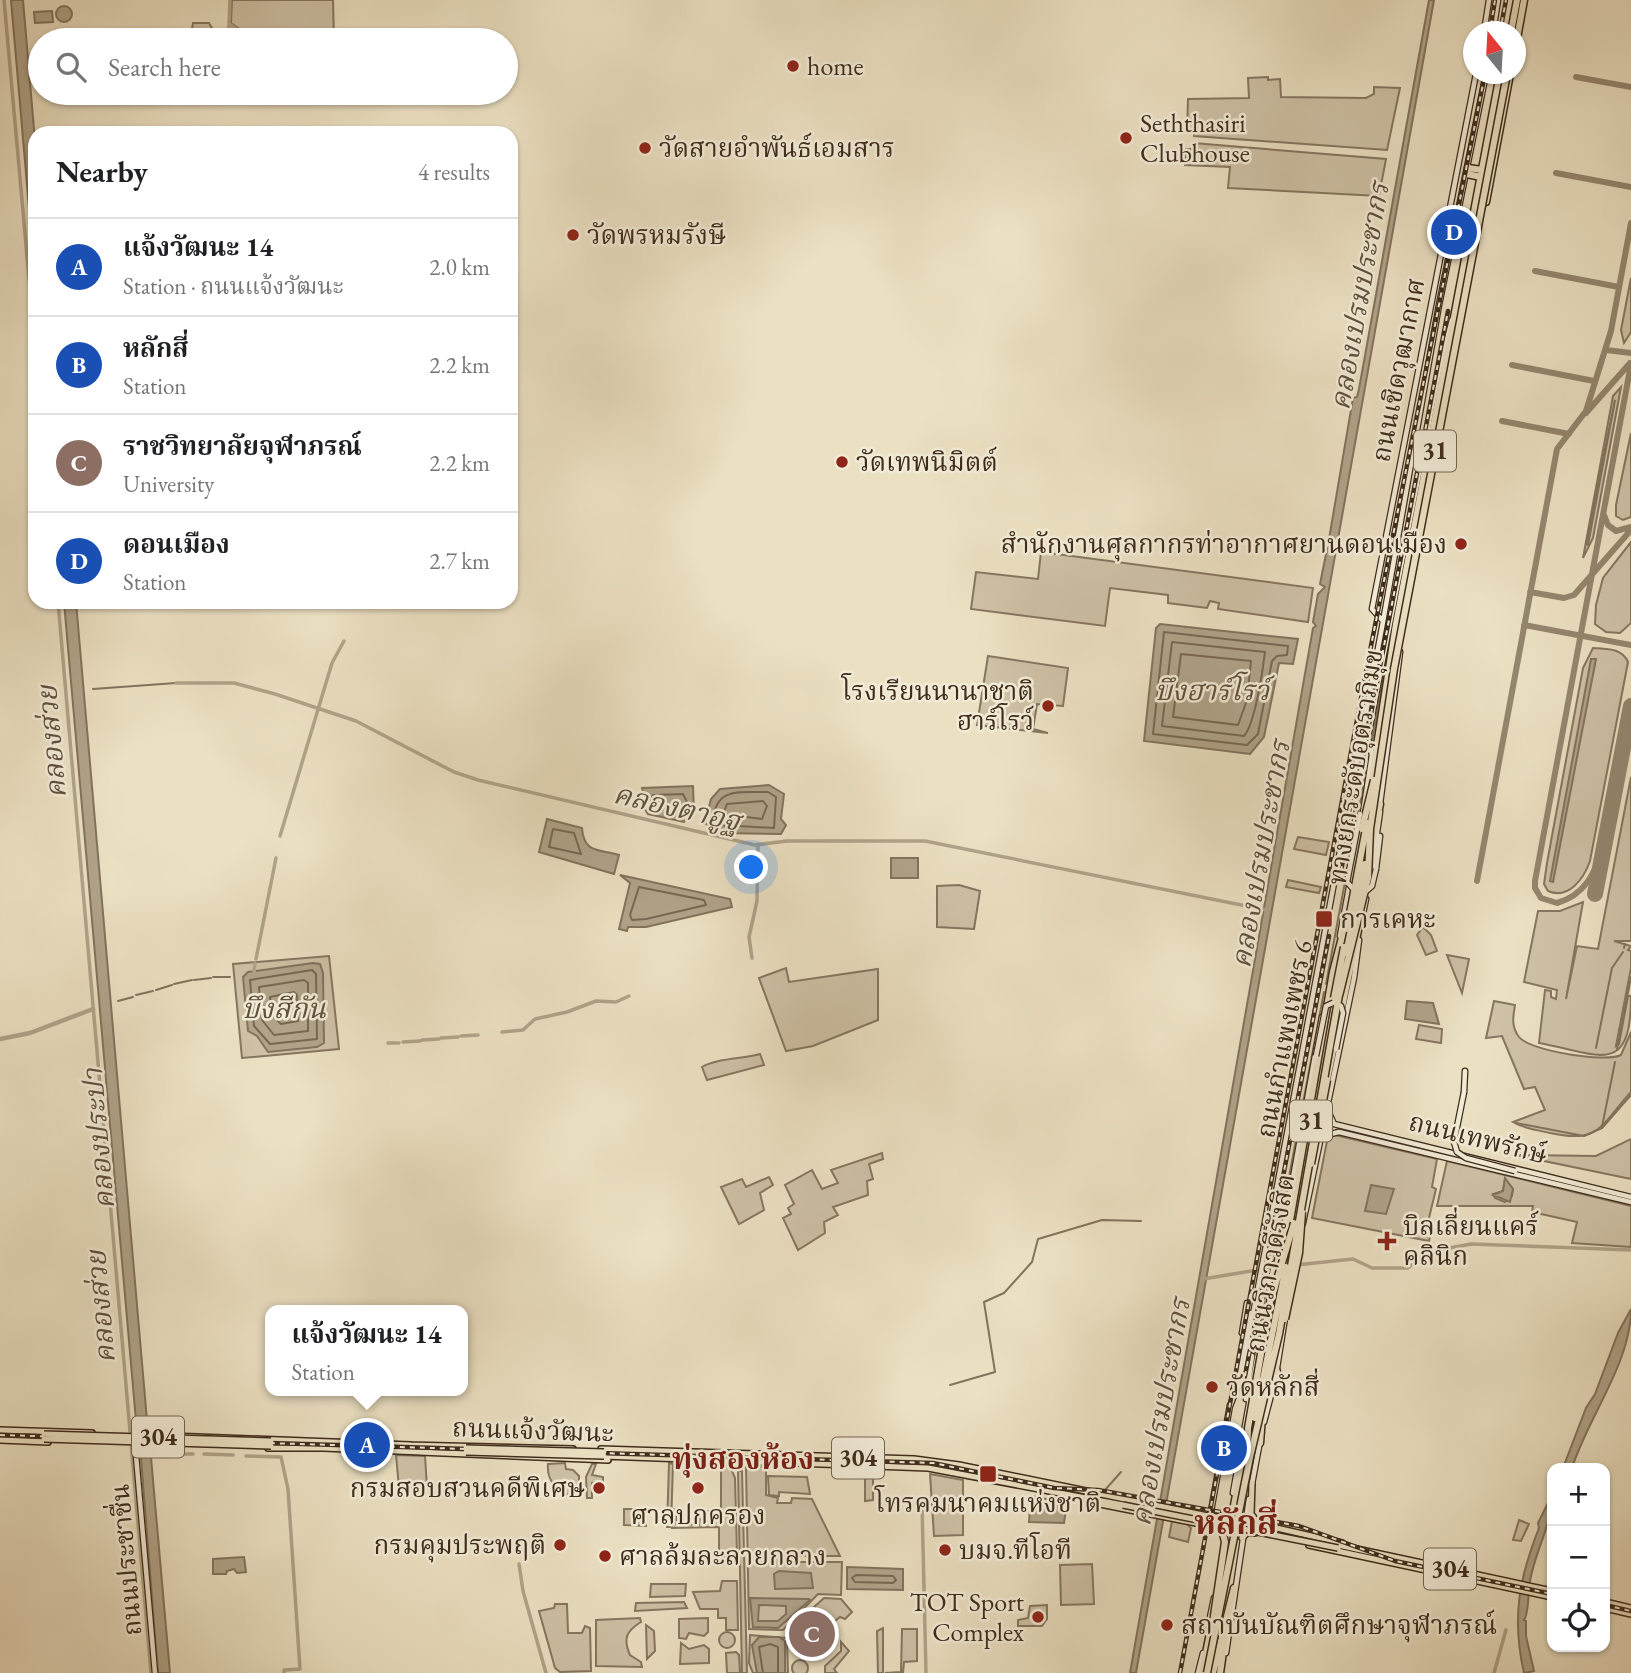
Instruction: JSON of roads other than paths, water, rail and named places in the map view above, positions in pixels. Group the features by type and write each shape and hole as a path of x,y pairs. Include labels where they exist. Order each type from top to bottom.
{"highway":[{"path":"1514,21 1519,0"},
{"path":"1518,21 1519,0"},
{"name":"ถนนวิภาวดีรังสิต","path":"1208,1673 1273,1359 1283,1266 1333,972 1359,851 1382,708 1390,623 1401,597 1481,173 1503,84"},
{"name":"ถนนวิภาวดีรังสิต","path":"1208,1673 1253,1410 1332,1035 1503,84"},
{"name":"ทางยกระดับอุตราภิมุข","path":"1208,1673 1295,1220 1374,780 1393,656 1503,84"},
{"name":"ทางยกระดับอุตราภิมุข","path":"1208,1673 1212,1631 1248,1459 1279,1334 1339,996 1363,903 1370,829 1394,670 1503,84"},
{"path":"1467,171 1481,173"},
{"path":"1397,590 1401,597"},
{"name":"31","path":"1372,755 1382,708"},
{"path":"1356,891 1352,879 1374,780"},
{"path":"1248,1459 1272,1381 1289,1304 1327,1080 1360,924 1380,804"},
{"path":"1331,1060 1332,1035"},
{"path":"1302,1129 1303,1149"},
{"path":"1247,1424 1273,1290 1295,1220"},
{"path":"1248,1459 1248,1428 1272,1291 1283,1266 1285,1226"},
{"path":"1273,1359 1277,1372"},
{"path":"1260,1443 1262,1405"},
{"path":"1243,1434 1253,1410"},
{"path":"1209,1519 1222,1530 1225,1542 1212,1631"},
{"path":"1208,1673 1234,1588"},
{"path":"1208,1673 1226,1625 1231,1598"},
{"path":"1204,1647 1208,1673"},
{"path":"1201,1661 1208,1673"}],"main road":[{"path":"1485,21 1489,0"},
{"path":"1494,21 1497,0"},
{"name":"ถนนเชิดวุฒากาศ","path":"1390,623 1372,609 1474,84"},
{"name":"ถนนกำแพงเพชร 6","path":"1209,1519 1230,1406 1239,1383 1390,623 1419,411 1429,374 1484,84"},
{"path":"1390,623 1442,354 1453,318"},
{"path":"1421,357 1426,360 1432,358"},
{"path":"1418,373 1424,371 1429,374"},
{"path":"1413,397 1419,411"},
{"path":"1411,405 1419,411"},
{"name":"ถนนวิภาวดีรังสิต","path":"1340,941 1372,755 1368,738 1390,623"},
{"name":"ถนนวิภาวดีรังสิต","path":"1201,1661 1258,1348 1322,1136 1354,978 1380,825 1380,804 1400,652"},
{"path":"1365,794 1347,882 1356,891 1363,893 1372,886 1380,825"},
{"name":"ถนนวิภาวดีรังสิต","path":"1285,1226 1316,1040 1333,972"},
{"path":"1304,1121 1326,1006 1335,1002 1341,1006 1343,1013 1320,1143"},
{"path":"1465,1072 1464,1092 1454,1142 1457,1152 1466,1158 1536,1179"},
{"path":"1327,1107 1330,1121 1340,1125 1339,1132"},
{"name":"ถนนเทพรักษ์","path":"1340,1125 1631,1199"},
{"name":"ถนนเทพรักษ์","path":"1322,1136 1339,1132 1631,1199"},
{"name":"ถนนวิภาวดีรังสิต","path":"1208,1673 1234,1588 1252,1483 1277,1372 1283,1266"},
{"path":"1245,1350 1247,1303"},
{"path":"1245,1350 1258,1348"},
{"path":"1245,1350 1252,1356 1246,1395 1248,1403"},
{"path":"68,1442 73,1438 69,1432"},
{"path":"79,1432 74,1438 79,1442"},
{"name":"ถนนแจ้งวัฒนะ","path":"0,1435 79,1432 408,1445 533,1447 736,1462 928,1468 1198,1524 1209,1519 1225,1518 1230,1513"},
{"path":"102,1443 103,1433"},
{"name":"ถนนแจ้งวัฒนะ","path":"0,1435 68,1442 324,1448 544,1458 746,1454 914,1459 1171,1507 1199,1514 1223,1528 1226,1534"},
{"name":"ถนนแจ้งวัฒนะ","path":"0,1435 271,1443 324,1448"},
{"path":"178,1445 183,1442 179,1435"},
{"path":"218,1447 213,1442 220,1436"},
{"name":"ถนนแจ้งวัฒนะ","path":"271,1443 320,1441"},
{"name":"ถนนประชาชื่น","path":"132,1444 155,1673"},
{"name":"ถนนแจ้งวัฒนะ","path":"408,1445 466,1450 658,1455"},
{"path":"516,1447 519,1450 516,1457"},
{"path":"533,1447 533,1457"},
{"path":"544,1458 541,1453 545,1448"},
{"name":"ถนนแจ้งวัฒนะ","path":"419,1452 466,1450"},
{"path":"736,1462 746,1454"},
{"path":"842,1465 847,1462 846,1457"},
{"path":"857,1458 855,1462 858,1465"},
{"path":"967,1467 971,1476"},
{"path":"1242,1538 1247,1533 1255,1533 1254,1528 1259,1524 1251,1514 1252,1483"},
{"name":"ถนนแจ้งวัฒนะ","path":"1056,1485 1123,1503 1338,1547"},
{"name":"ถนนแจ้งวัฒนะ","path":"1054,1493 1209,1519 1366,1554"},
{"path":"1198,1524 1202,1520 1199,1514"},
{"name":"ถนนแจ้งวัฒนะ","path":"1259,1524 1366,1554"},
{"name":"ถนนแจ้งวัฒนะ","path":"1255,1533 1366,1554 1547,1595"},
{"name":"ถนนแจ้งวัฒนะ","path":"1538,1591 1547,1591"},
{"path":"1610,1603 1631,1608"},
{"path":"1610,1609 1631,1614"}],"water":[{"path":"11,0 23,0 28,59 28,105 32,105 34,126 28,126 28,196"},
{"path":"1429,0 1434,0 1136,1673 1130,1673 1313,628 1316,626 1313,622 1318,594 1325,587 1320,584 1327,549 1332,544 1329,539 1353,398 1357,397 1359,389"},
{"path":"64,6 70,8 70,20 64,22 58,20 56,14 58,8"},
{"path":"52,11 53,22 35,23 34,12"},
{"path":"1615,400 1588,545 1586,544"},
{"name":"คลองประปา","path":"65,609 77,609 148,1432 137,1432"},
{"name":"บึงฮาร์โรว์","path":"1160,624 1298,639 1293,664 1279,663 1264,737 1250,754 1144,741 1156,628"},
{"path":"1591,659 1596,659 1553,882 1550,881"},
{"path":"769,785 784,794 781,819 786,825 781,834 719,833 705,823 711,799 720,789"},
{"path":"693,786 694,813 684,822 648,814 640,802 644,795 642,788"},
{"path":"547,819 582,828 589,846 619,855 614,874 539,852"},
{"path":"891,858 918,858 918,878 891,878"},
{"path":"620,875 730,899 732,907 646,927 628,927 627,931 619,929 630,883"},
{"name":"บึงสีกัน","path":"320,964 323,973 324,1043 317,1047 268,1052 257,1036 248,1031 243,977 248,972"},
{"path":"1407,1001 1433,1003 1439,1024 1405,1019"},
{"path":"1505,1178 1513,1189 1510,1202 1493,1195 1503,1191"},
{"path":"1371,1185 1394,1189 1386,1214 1365,1211"},
{"path":"1631,1309 1629,1329 1617,1370 1574,1463 1565,1463 1586,1408 1595,1394 1618,1333"},
{"path":"140,1446 150,1446 170,1673 158,1673"},
{"path":"1031,1496 1067,1503 1064,1523 1029,1522"},
{"path":"1547,1505 1547,1523 1532,1570 1524,1620 1534,1671 1524,1673 1518,1615 1522,1580 1539,1528 1538,1523"},
{"path":"244,1557 246,1572 237,1573 234,1569 226,1574 213,1574 213,1559"},
{"path":"847,1567 903,1569 903,1590 847,1589"},
{"path":"779,1571 811,1573 813,1588 775,1589 774,1574"},
{"path":"750,1598 810,1600 778,1628 753,1627","holes":["759,1605 786,1606 786,1614 778,1621 758,1621"]},
{"path":"759,1637 779,1637 785,1641 785,1673 757,1673 752,1645"}],"waterway":[{"name":"คลองส่วย","path":"4,0 28,267"},
{"path":"230,0 229,24 235,28"},
{"name":"คลองส่วย","path":"59,609 151,1673"},
{"path":"1372,741 1391,635"},
{"path":"280,836 332,663 344,641"},
{"name":"คลองตาอูฐ","path":"93,689 176,683"},
{"name":"คลองตาอูฐ","path":"176,683 234,683 275,694 356,721 454,772 478,780 755,845 787,841 925,841 1266,910"},
{"path":"1358,814 1369,757"},
{"path":"752,958 749,937 757,901 758,844"},
{"path":"256,959 276,858"},
{"path":"1326,984 1345,882"},
{"path":"1624,948 1625,944"},
{"path":"1596,1048 1612,968 1623,952"},
{"path":"254,972 255,963"},
{"path":"213,977 230,977"},
{"path":"1617,1049 1631,977"},
{"path":"194,980 211,978"},
{"path":"174,984 192,980"},
{"path":"156,990 172,985"},
{"path":"136,995 153,991"},
{"path":"1274,1256 1324,992"},
{"path":"502,1032 523,1030 535,1019 567,1012 596,1001 616,1002 629,996"},
{"path":"118,1001 133,997"},
{"path":"0,1039 30,1033 93,1009"},
{"path":"461,1036 478,1035"},
{"path":"441,1038 458,1037"},
{"path":"422,1040 439,1039"},
{"path":"403,1042 420,1041"},
{"path":"388,1043 399,1043"},
{"path":"1602,1127 1615,1062"},
{"path":"1516,1123 1584,1136 1602,1128 1631,1095"},
{"path":"950,1385 995,1372 984,1302 1004,1293 1032,1262 1038,1239 1102,1220 1141,1221"},
{"path":"1296,1265 1353,1259 1372,1268 1408,1268 1428,1252 1471,1244 1631,1250"},
{"path":"1203,1279 1275,1267"},
{"path":"160,1454 193,1454"},
{"path":"204,1454 233,1455"},
{"path":"246,1456 281,1457 288,1489 300,1669 284,1670 284,1673"},
{"name":"คลองเปรมประชากร","path":"1105,1490 1121,1472"},
{"path":"922,1504 926,1673"},
{"path":"519,1564 523,1591 546,1673"},
{"path":"1494,1673 1506,1630"}],"railway":[{"path":"1492,21 1495,0"},
{"path":"1502,21 1506,0"},
{"path":"1180,1673 1367,666 1483,84"},
{"path":"1341,871 1448,311"},
{"path":"1245,1376 1329,936"},
{"path":"0,1435 933,1463 1054,1488 1098,1490 1299,1526 1395,1561 1547,1593"},
{"path":"1610,1606 1631,1611"}],"place":[{"name":"home","path":"793,66"},
{"name":"Seththasiri Clubhouse","path":"1126,138"},
{"name":"วัดสายอำพันธ์เอมสาร","path":"645,148"},
{"name":"ดอนเมือง","path":"1454,232"},
{"name":"วัดพรหมรังษี","path":"573,235"},
{"name":"วัดเทพนิมิตต์","path":"842,462"},
{"name":"สำนักงานศุลกากรท่าอากาศยานดอนเมือง","path":"1461,544"},
{"name":"โรงเรียนนานาชาติ ฮาร์โรว์","path":"1048,706"},
{"name":"การเคหะ","path":"1324,919"},
{"name":"บิลเลี่ยนแคร์ คลินิก","path":"1387,1241"},
{"name":"วัดหลักสี่","path":"1212,1387"},
{"name":"แจ้งวัฒนะ 14","path":"367,1445"},
{"name":"หลักสี่","path":"1224,1448"},
{"name":"โทรคมนาคมแห่งชาติ","path":"988,1474"},
{"name":"กรมสอบสวนคดีพิเศษ","path":"599,1488"},
{"name":"ศาลปกครอง","path":"698,1488"},
{"name":"กรมคุมประพฤติ","path":"560,1545"},
{"name":"บมจ.ทีโอที","path":"945,1550"},
{"name":"ศาลล้มละลายกลาง","path":"605,1556"},
{"name":"TOT Sport Complex","path":"1038,1617"},
{"name":"สถาบันบัณฑิตศึกษาจุฬาภรณ์","path":"1167,1625"},
{"name":"ราชวิทยาลัยจุฬาภรณ์","path":"812,1634"}],"district":[{"name":"ทุ่งสองห้อง","path":"743,1459"},
{"name":"หลักสี่","path":"1236,1522"}]}
